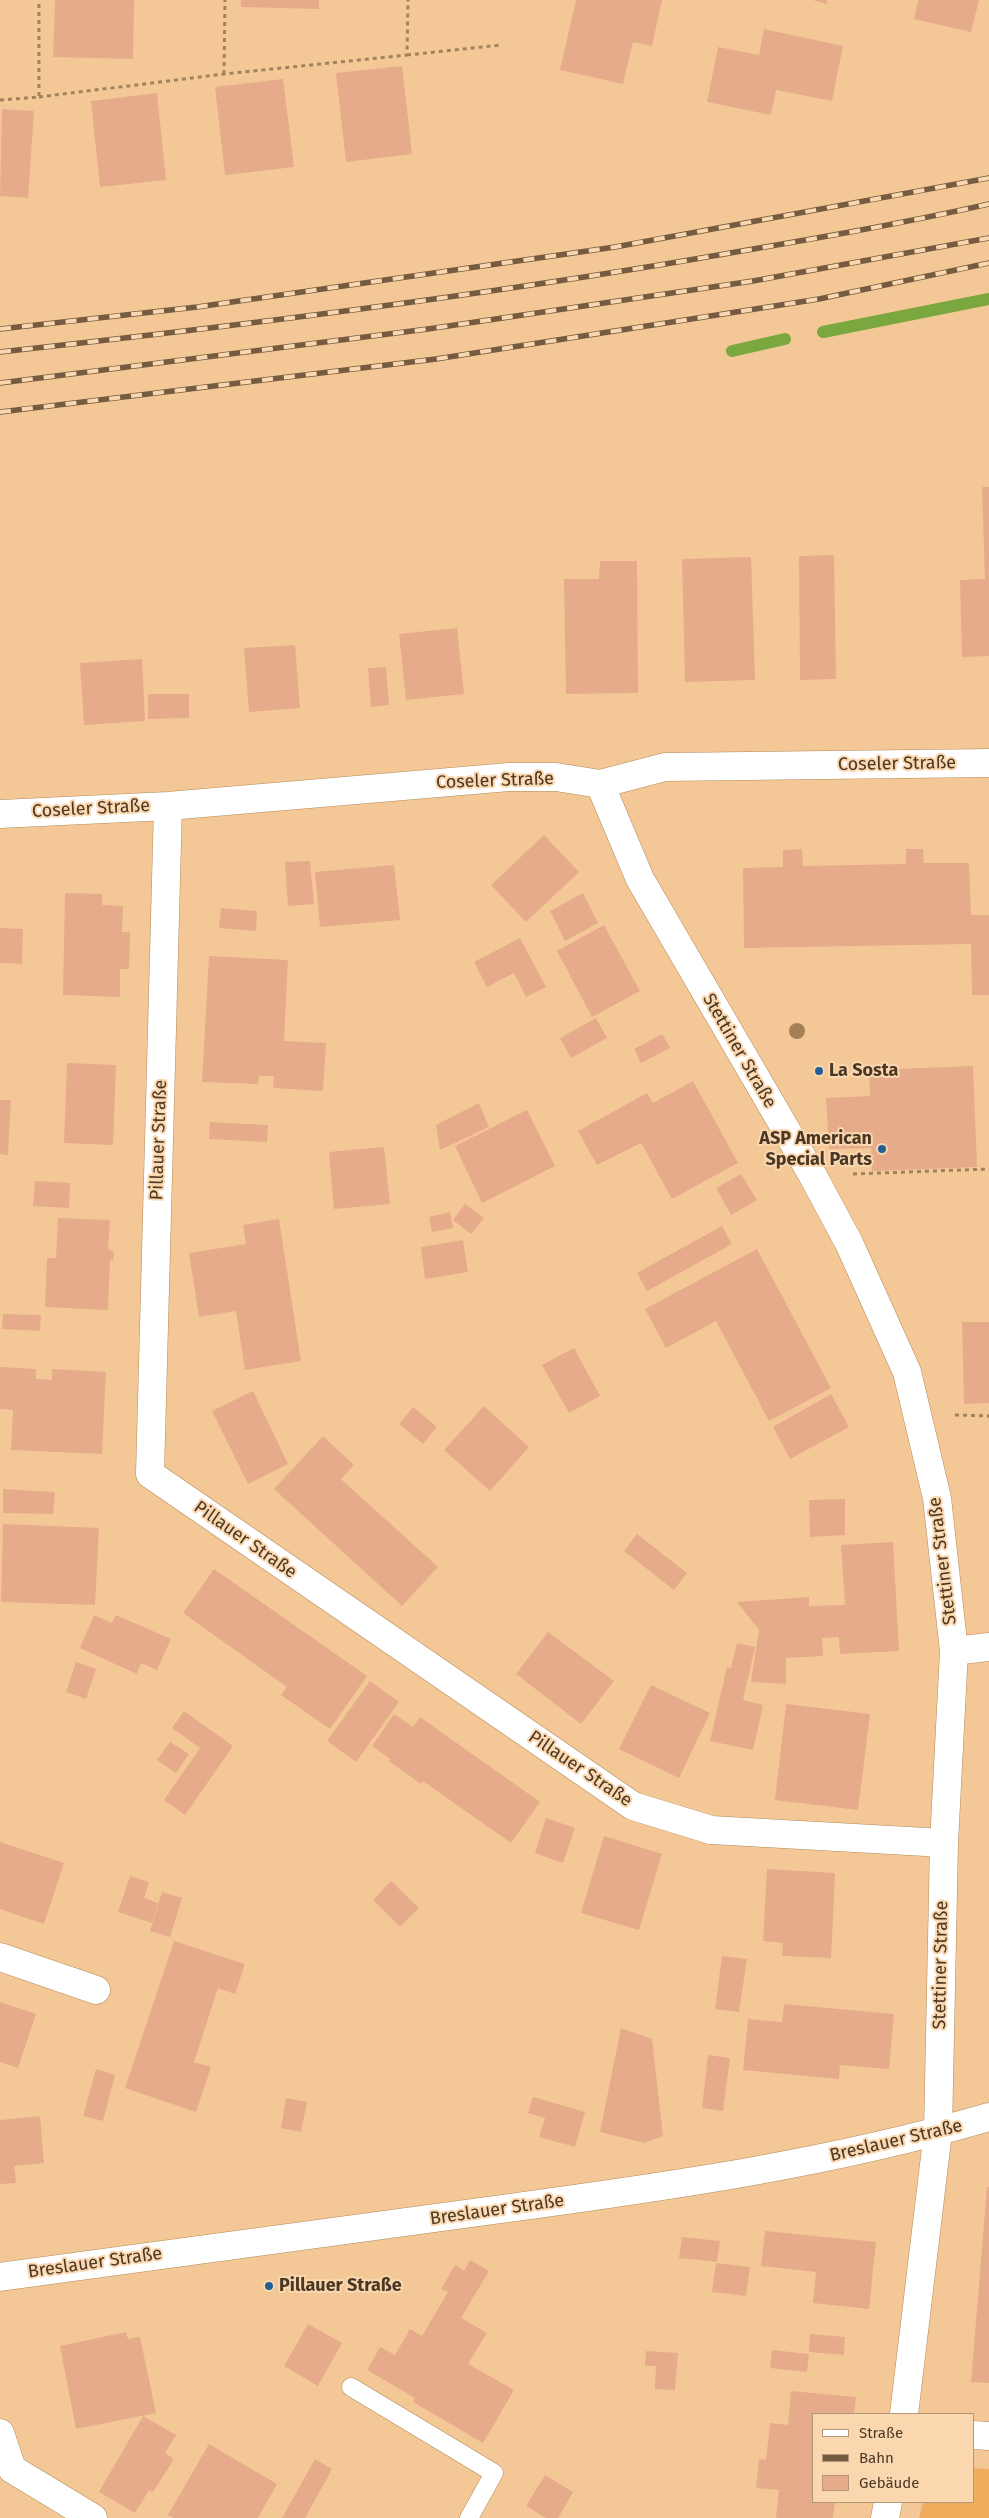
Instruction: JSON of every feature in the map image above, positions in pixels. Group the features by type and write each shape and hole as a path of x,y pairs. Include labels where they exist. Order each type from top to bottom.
{"street":[{"name":"Coseler Straße","path":"0,814 168,806 509,777 556,777 600,784 665,767 989,763"},
{"name":"Stettiner Straße","path":"600,784 640,880 813,1176 848,1242 907,1372 937,1498 954,1651 944,1843 938,2132 904,2413"},
{"name":"Pillauer Straße","path":"168,806 150,1474 633,1806 712,1830 944,1843"},
{"path":"954,1651 989,1647"},
{"path":"0,1957 96,1990"},
{"name":"Breslauer Straße","path":"0,2277 245,2242 704,2182 938,2132 989,2117"},
{"path":"0,2433 12,2469 93,2518"},
{"path":"974,2435 989,2436"},
{"path":"885,2518 888,2503"}],"lane":[{"path":"351,2387 494,2473 469,2518"}],"path":[{"path":"39,0 39,97"},
{"path":"224,74 225,0"},
{"path":"407,55 408,0"},
{"path":"0,100 501,45"},
{"path":"813,1176 989,1169"}],"shaded area":[{"path":"974,2468 989,2469 989,2518 919,2518 923,2503 974,2503"}],"building":[{"path":"55,0 134,0 133,59 53,57"},
{"path":"241,0 319,0 319,9 241,7"},
{"path":"576,0 662,0 652,46 633,42 623,84 560,70"},
{"path":"813,0 827,0 827,4"},
{"path":"918,0 979,0 971,32 914,19"},
{"path":"764,29 843,46 832,101 776,90 771,115 707,102 718,47 759,55"},
{"path":"402,66 412,154 346,162 336,73"},
{"path":"283,79 294,167 225,175 215,87"},
{"path":"157,93 166,180 100,187 91,101"},
{"path":"2,109 34,111 28,198 0,196"},
{"path":"982,487 989,487 989,656 962,657 960,580 985,579"},
{"path":"834,555 836,679 800,680 799,556"},
{"path":"751,557 755,680 685,682 682,559"},
{"path":"600,561 637,561 638,693 566,694 564,579 599,579"},
{"path":"457,628 464,694 406,700 399,634"},
{"path":"295,645 300,708 249,712 244,648"},
{"path":"142,659 145,721 84,725 80,663"},
{"path":"386,667 389,705 371,707 368,668"},
{"path":"148,694 189,694 189,718 148,719"},
{"path":"544,835 579,872 526,922 491,885"},
{"path":"802,849 803,866 906,864 906,849 923,849 924,863 969,863 971,915 989,915 989,995 972,995 971,944 744,948 743,868 783,867 783,850"},
{"path":"310,861 314,904 288,906 285,862"},
{"path":"394,865 400,920 320,927 315,872"},
{"path":"65,893 102,894 102,905 123,906 122,932 130,932 129,969 120,969 120,997 63,995"},
{"path":"583,893 598,923 565,941 550,911"},
{"path":"221,908 257,911 256,931 219,928"},
{"path":"604,925 640,991 592,1017 557,951"},
{"path":"0,928 23,929 22,964 0,963"},
{"path":"520,938 546,987 526,997 514,973 487,987 474,962"},
{"path":"209,956 288,960 284,1041 326,1043 323,1091 273,1088 274,1076 259,1076 258,1084 202,1082"},
{"path":"596,1018 607,1038 571,1058 560,1038"},
{"path":"662,1034 670,1048 641,1063 634,1049"},
{"path":"67,1063 116,1065 113,1145 64,1143"},
{"path":"973,1066 977,1167 872,1171 871,1148 829,1149 826,1098 870,1096 869,1070"},
{"path":"693,1081 738,1163 672,1199 641,1143 597,1165 578,1131 647,1093 653,1103"},
{"path":"0,1100 11,1100 8,1155 0,1154"},
{"path":"479,1103 489,1127 440,1150 436,1125"},
{"path":"527,1110 555,1166 482,1203 455,1146"},
{"path":"210,1122 268,1125 267,1142 209,1139"},
{"path":"384,1147 390,1204 334,1209 329,1152"},
{"path":"741,1174 757,1200 731,1215 716,1188"},
{"path":"35,1181 70,1183 69,1208 33,1206"},
{"path":"465,1204 484,1218 471,1234 453,1220"},
{"path":"450,1212 453,1228 432,1232 429,1217"},
{"path":"58,1218 110,1220 108,1249 114,1252 113,1260 110,1260 108,1310 45,1307 47,1258 56,1258"},
{"path":"279,1219 301,1361 245,1370 236,1311 199,1317 189,1253 246,1244 243,1225"},
{"path":"722,1226 732,1244 647,1291 637,1273"},
{"path":"463,1240 468,1272 425,1279 421,1247"},
{"path":"757,1249 831,1388 769,1421 716,1321 666,1348 645,1309"},
{"path":"3,1314 41,1315 40,1331 2,1329"},
{"path":"962,1322 989,1322 989,1403 964,1404"},
{"path":"574,1348 600,1396 569,1413 542,1365"},
{"path":"0,1367 36,1369 36,1379 52,1380 52,1369 106,1372 102,1454 11,1450 13,1410 0,1409"},
{"path":"253,1391 288,1464 248,1484 212,1411"},
{"path":"831,1394 849,1427 790,1459 773,1427"},
{"path":"484,1406 529,1447 490,1491 444,1450"},
{"path":"413,1407 437,1427 423,1444 399,1424"},
{"path":"323,1436 354,1465 341,1479 438,1567 402,1606 274,1489"},
{"path":"3,1489 55,1492 53,1514 3,1513"},
{"path":"845,1499 845,1535 810,1537 809,1500"},
{"path":"3,1524 99,1528 95,1605 1,1602"},
{"path":"637,1534 687,1573 674,1590 624,1551"},
{"path":"893,1542 899,1651 840,1654 839,1637 822,1638 823,1656 786,1658 786,1684 751,1682 759,1630 737,1602 809,1597 809,1606 845,1605 841,1545"},
{"path":"214,1569 367,1676 330,1729 281,1695 287,1687 183,1613"},
{"path":"94,1615 112,1623 116,1615 171,1639 157,1670 141,1663 137,1674 80,1648"},
{"path":"548,1632 614,1681 581,1724 516,1674"},
{"path":"737,1643 755,1647 743,1700 763,1705 753,1750 710,1741 727,1667 731,1668"},
{"path":"76,1662 96,1669 86,1699 66,1692"},
{"path":"370,1681 399,1702 356,1762 327,1741"},
{"path":"651,1685 710,1713 679,1778 619,1749"},
{"path":"786,1704 870,1714 858,1810 775,1800"},
{"path":"184,1711 233,1746 185,1815 164,1800 200,1748 172,1728"},
{"path":"394,1714 413,1727 420,1717 540,1802 511,1843 423,1781 421,1784 372,1746"},
{"path":"170,1742 189,1754 176,1773 157,1760"},
{"path":"546,1818 575,1828 563,1863 535,1853"},
{"path":"604,1836 662,1854 639,1930 581,1913"},
{"path":"0,1842 64,1863 44,1924 0,1909"},
{"path":"767,1869 835,1873 831,1958 782,1956 783,1943 763,1941"},
{"path":"130,1876 149,1882 144,1898 158,1903 152,1923 118,1912"},
{"path":"391,1881 419,1908 400,1927 373,1900"},
{"path":"162,1892 182,1898 170,1937 150,1931"},
{"path":"174,1941 245,1964 235,1994 218,1988 194,2062 211,2067 196,2112 125,2088"},
{"path":"722,1956 747,1959 739,2012 715,2009"},
{"path":"0,2002 36,2014 18,2068 0,2062"},
{"path":"784,2004 894,2014 889,2069 840,2065 839,2079 743,2070 748,2019 782,2022"},
{"path":"621,2028 652,2039 663,2136 644,2143 600,2132"},
{"path":"708,2055 730,2058 723,2111 702,2108"},
{"path":"96,2069 115,2075 103,2121 83,2116"},
{"path":"533,2097 585,2112 575,2147 539,2137 545,2118 528,2113"},
{"path":"286,2098 307,2102 301,2132 281,2128"},
{"path":"40,2116 44,2163 14,2166 16,2183 0,2184 0,2120"},
{"path":"987,2187 989,2187 989,2383 971,2382"},
{"path":"765,2231 876,2242 869,2309 813,2303 816,2272 761,2266"},
{"path":"682,2237 720,2241 717,2262 679,2258"},
{"path":"470,2260 489,2271 461,2318 487,2333 468,2364 514,2390 483,2443 413,2402 415,2398 367,2370 380,2347 395,2355 410,2329 422,2336 448,2292 441,2289 455,2265 464,2271"},
{"path":"716,2263 750,2267 746,2296 712,2292"},
{"path":"308,2324 342,2343 318,2386 284,2366"},
{"path":"126,2332 128,2339 140,2337 156,2413 76,2429 60,2346"},
{"path":"810,2334 845,2337 844,2355 809,2352"},
{"path":"772,2350 809,2354 807,2372 770,2368"},
{"path":"646,2351 678,2353 675,2390 655,2389 656,2366 645,2366"},
{"path":"791,2391 856,2397 854,2413 812,2413 812,2503 835,2503 833,2518 776,2518 779,2490 756,2488 759,2459 766,2460 770,2423 788,2425"},
{"path":"143,2416 176,2435 165,2453 174,2459 153,2492 149,2490 135,2513 99,2492"},
{"path":"209,2444 277,2484 258,2518 174,2518 168,2515"},
{"path":"315,2459 332,2469 305,2518 282,2518"},
{"path":"545,2475 573,2492 558,2518 546,2518 526,2506"}],"waterway":[{"path":"823,332 989,299"},
{"path":"732,351 785,339"}],"railway":[{"path":"0,329 197,307 615,247 989,178"},
{"path":"0,352 266,321 443,298 619,272 813,239 989,204"},
{"path":"0,383 428,329 753,281 989,238"},
{"path":"0,412 436,359 819,299 989,263"}],"place":[{"name":"La Sosta","path":"819,1071"},
{"name":"ASP American Special Parts","path":"882,1149"},
{"name":"Pillauer Straße","path":"269,2286"}]}
